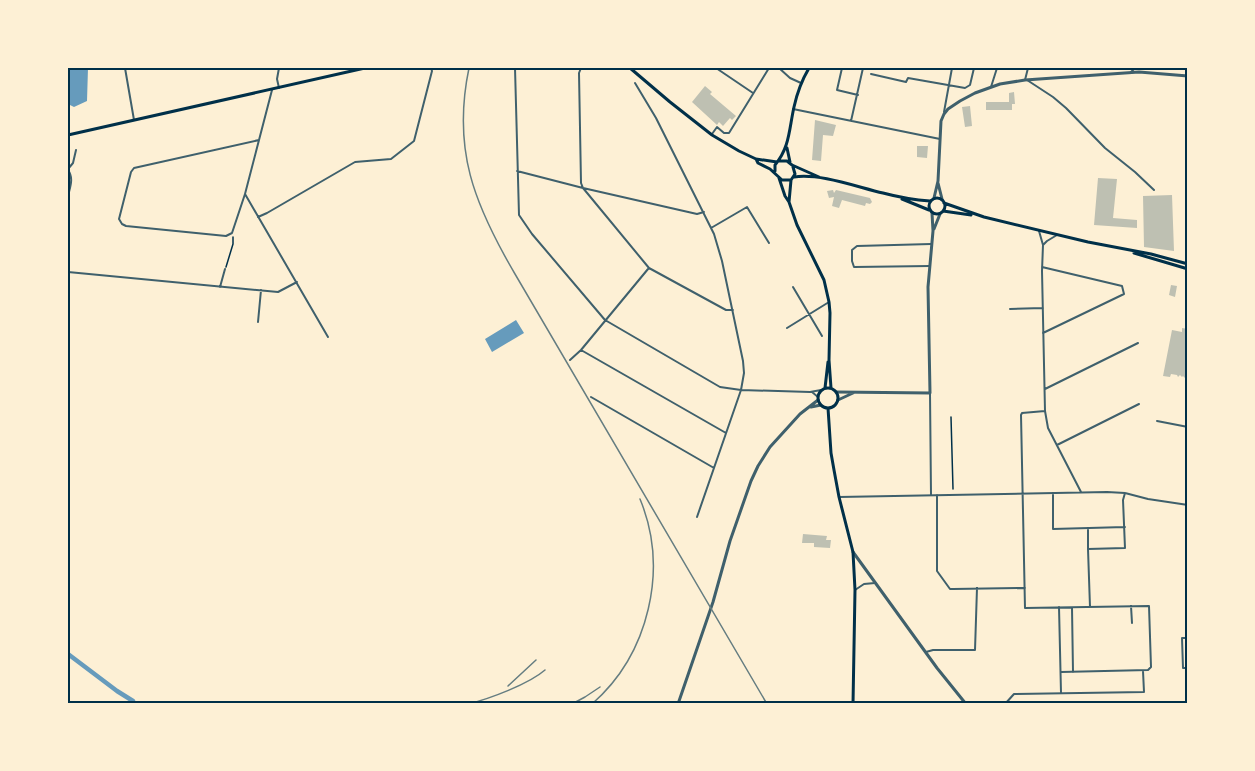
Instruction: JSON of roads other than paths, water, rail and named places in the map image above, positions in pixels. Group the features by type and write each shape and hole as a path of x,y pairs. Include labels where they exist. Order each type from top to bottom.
{"main road":[{"path":"68,135 365,68"},
{"path":"630,68 712,135 756,159 786,161 821,177 898,197 943,201 977,215"},
{"path":"776,173 775,168 787,146 793,109 801,83 809,68"},
{"path":"787,146 795,171 789,202"},
{"path":"756,159 758,163 776,173 780,178 797,225 824,280 830,313 831,388"},
{"path":"780,178 786,181 803,176 821,177"},
{"path":"898,197 931,212 977,215 1127,251 1188,269"},
{"path":"931,212 928,206 932,200"},
{"path":"942,212 945,206 943,201"},
{"path":"1127,251 1151,254 1188,264"},
{"path":"823,389 831,388 837,392 838,400 834,406 828,408 821,405 818,399 823,389 829,360"},
{"path":"828,408 831,453 853,552 855,590 853,704"}],"street":[{"path":"125,68 134,120"},
{"path":"279,68 277,79 279,88"},
{"path":"258,217 355,162 391,159 414,141 431,68"},
{"path":"515,68 519,215 605,320 720,387 741,390 812,392 823,389"},
{"path":"581,68 579,73 581,183 583,188 649,268 726,310 733,310"},
{"path":"716,68 753,93"},
{"path":"712,135 717,127 729,134 769,68"},
{"path":"779,68 790,78 801,83"},
{"path":"842,68 837,90 858,94"},
{"path":"851,121 863,68"},
{"path":"932,200 938,181 941,121 952,68"},
{"path":"871,74 906,82 908,78 964,88 969,87 974,68"},
{"path":"991,87 997,68"},
{"path":"1026,80 1028,68"},
{"path":"1131,72 1135,68"},
{"path":"1145,68 1150,72"},
{"path":"944,114 965,98 1000,84 1131,72 1188,76"},
{"path":"1026,80 1066,108 1105,148 1136,172 1154,190"},
{"path":"635,83 656,118 711,228 722,261 744,367 741,390 698,517"},
{"path":"259,140 136,167 131,172 119,216 120,222 124,226 226,236 231,233 245,194 272,90"},
{"path":"793,109 940,139"},
{"path":"68,196 72,180 68,170 73,163 76,150"},
{"path":"517,171 697,214 704,212"},
{"path":"938,181 943,201"},
{"path":"245,194 328,337"},
{"path":"711,228 747,207 770,243"},
{"path":"931,212 933,231 928,316 931,495"},
{"path":"933,231 942,212"},
{"path":"1039,230 1042,245 1045,411 1048,428 1081,492"},
{"path":"1042,245 1057,235"},
{"path":"930,266 854,267 852,250 857,246 931,244"},
{"path":"1042,267 1122,286 1124,294 1043,333"},
{"path":"570,360 581,350 649,268"},
{"path":"220,286 225,269"},
{"path":"68,272 278,292 297,282"},
{"path":"793,287 822,336"},
{"path":"258,322 261,290"},
{"path":"787,328 829,302"},
{"path":"1010,309 1043,308"},
{"path":"1045,389 1138,343"},
{"path":"581,350 726,433"},
{"path":"810,408 818,399 812,392"},
{"path":"837,392 930,393"},
{"path":"838,400 854,393"},
{"path":"591,397 714,468"},
{"path":"1057,445 1139,404"},
{"path":"678,704 713,602 730,541 758,466 770,447 800,414 821,405"},
{"path":"1045,411 1022,413 1025,608 1149,606 1151,667 1148,670 1060,672"},
{"path":"1157,421 1188,427"},
{"path":"1053,493 1053,529 1125,527"},
{"path":"839,497 1125,493 1188,505"},
{"path":"1088,549 1125,548 1125,493"},
{"path":"937,495 937,571 950,589 1025,588"},
{"path":"1088,528 1090,607"},
{"path":"853,552 966,704"},
{"path":"855,590 876,582"},
{"path":"926,652 975,650 977,588"},
{"path":"1131,606 1132,623"},
{"path":"1059,607 1061,693"},
{"path":"1072,607 1073,672"},
{"path":"1188,638 1182,638 1184,668 1188,668"},
{"path":"1005,704 1014,694 1144,692 1143,671"}],"water":[{"path":"68,68 88,68 87,101 74,107 68,104"},
{"path":"516,320 524,333 492,352 485,339"}],"waterway":[{"path":"68,654 133,701"}],"railway":[{"path":"469,68 464,97 465,150 470,175 488,224 767,704"},
{"path":"592,704 612,684 628,661 640,636 648,609 653,581 653,554 649,526 640,499"},
{"path":"508,686 536,660"},
{"path":"468,704 487,699 529,681 545,670"},
{"path":"572,704 600,687"}]}
